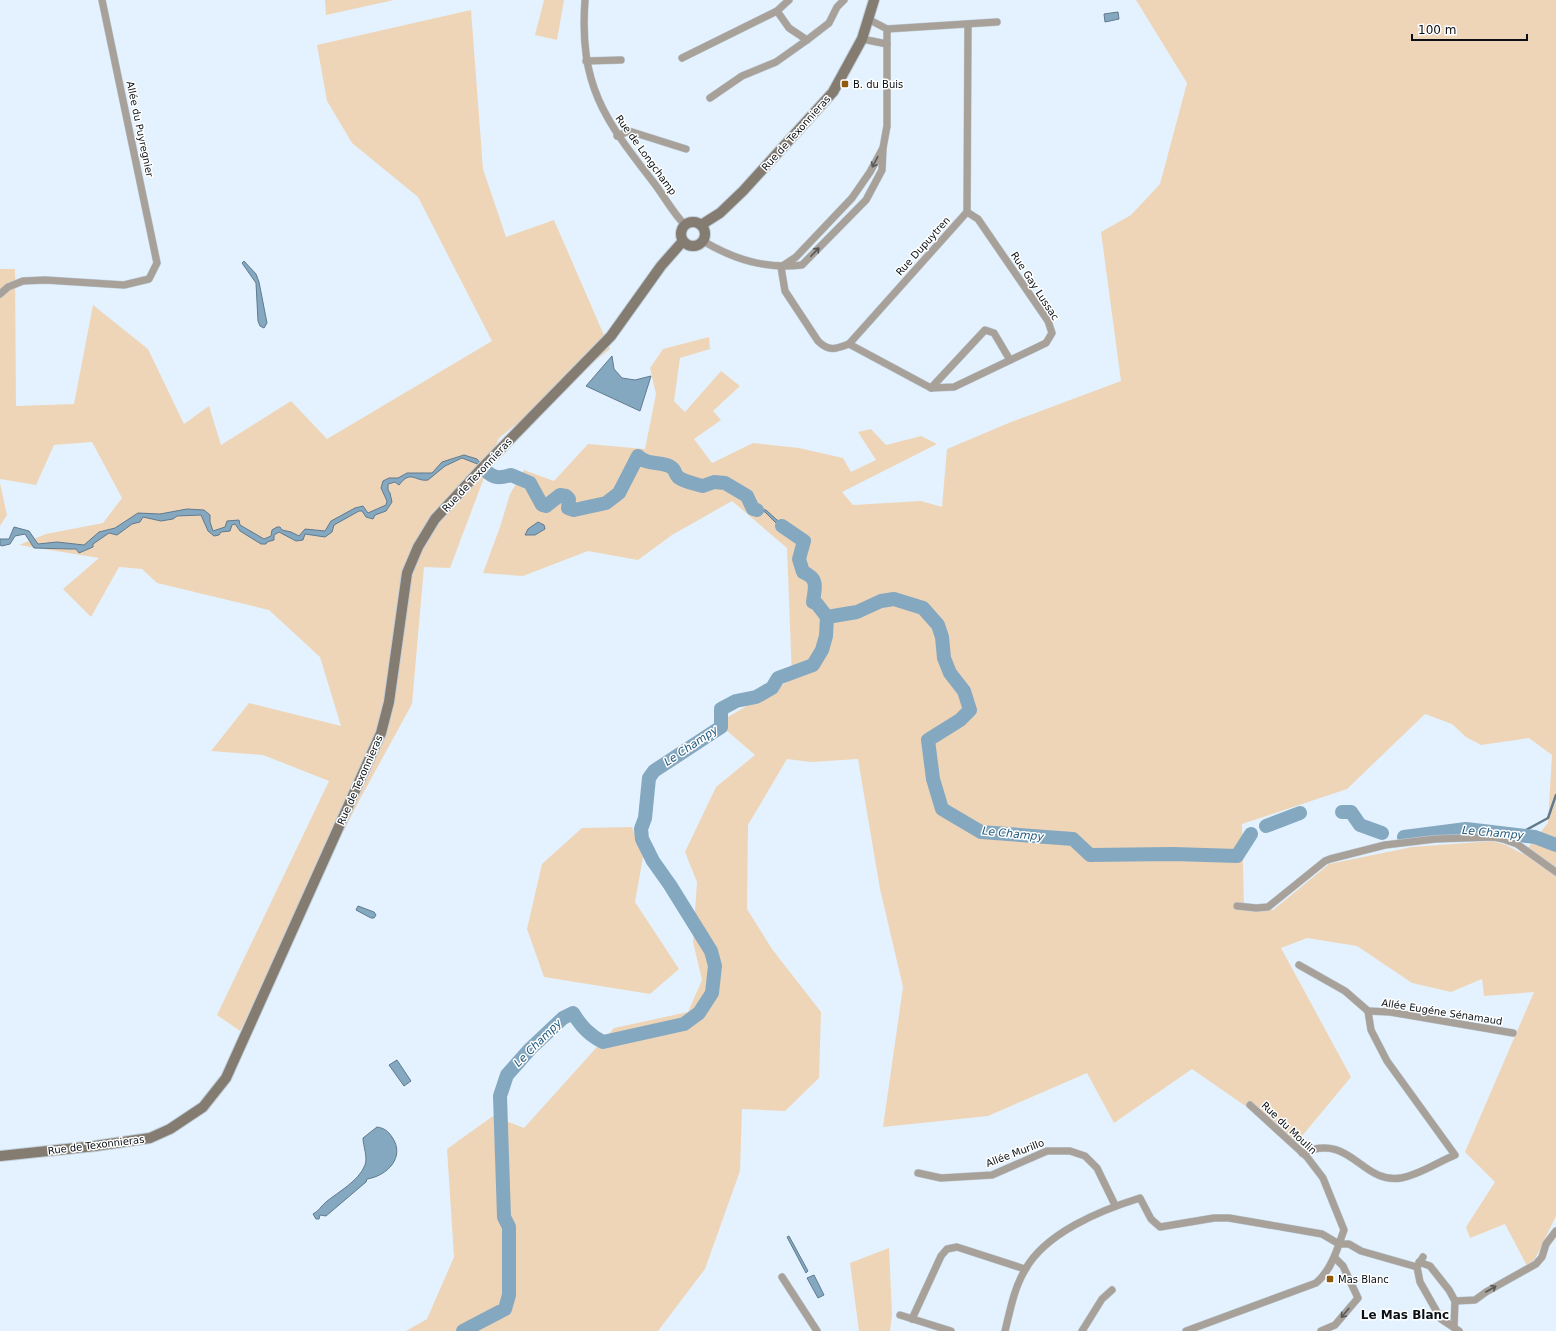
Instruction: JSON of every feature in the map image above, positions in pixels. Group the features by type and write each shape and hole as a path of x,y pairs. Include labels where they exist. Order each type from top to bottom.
{"main road":[{"name":"Rue de Texonnieras","path":"701,225 720,213 742,191 833,92 862,39 874,0"},
{"path":"693,222 701,225 705,232 703,241 693,246 683,241 681,233 685,225 693,222"},
{"name":"Rue de Texonnieras","path":"0,1156 95,1146 150,1138 170,1129 203,1107 226,1078 381,733 389,702 407,573 418,547 435,519 483,467 611,336 661,266 683,241"}],"street":[{"name":"Allée du Puyregnier","path":"0,294 8,288 23,281 45,280 124,285 149,279 157,263 102,0"},
{"name":"Rue de Longchamp","path":"585,0 583,28 586,61 598,100 617,136 685,225"},
{"path":"682,58 777,11 789,0"},
{"path":"710,98 742,76 776,62 807,40 829,23 837,7 844,0"},
{"path":"777,11 789,28 807,40"},
{"path":"868,19 887,29 997,22"},
{"path":"967,212 968,24"},
{"path":"703,241 746,260 763,265 781,267 802,265 866,200 882,170 883,148 887,126 887,29"},
{"path":"862,39 887,44"},
{"path":"586,61 621,60"},
{"path":"617,136 629,131 686,149"},
{"path":"781,267 796,257 852,198 870,172 883,148"},
{"name":"Rue Dupuytren","path":"849,344 967,212"},
{"name":"Rue Gay Lussac","path":"932,388 954,387 1046,343 1052,333 1048,321 978,219 967,212"},
{"path":"781,267 785,291 790,302 824,347 832,350 849,344 932,388 985,330 994,332 1010,360"},
{"path":"1237,906 1263,908 1273,904 1325,861 1330,859 1385,845 1434,839 1466,837 1504,839 1517,844 1556,872"},
{"path":"1299,966 1345,991 1368,1011 1371,1030 1387,1061 1454,1155 1400,1178 1388,1177 1372,1172 1341,1151 1328,1147 1315,1147 1302,1153"},
{"name":"Allée Eugéne Sénamaud","path":"1368,1011 1390,1012 1513,1033"},
{"name":"Rue du Moulin","path":"1186,1331 1316,1283 1324,1276 1335,1258 1344,1230 1324,1178 1302,1153 1250,1105"},
{"name":"Allée Murillo","path":"918,1172 941,1178 992,1175 1047,1151 1070,1151 1084,1156 1097,1168 1115,1205"},
{"path":"1004,1331 1018,1285 1025,1269 1046,1246 1061,1233 1115,1205 1140,1198 1151,1220 1160,1227 1214,1218 1229,1218 1322,1234 1339,1244 1349,1244 1361,1250 1420,1262 1430,1266 1449,1290 1455,1301 1457,1329"},
{"path":"1455,1301 1475,1300 1486,1292 1536,1264 1542,1257 1546,1244 1556,1231"},
{"path":"912,1319 941,1256 947,1249 957,1247 1025,1269"},
{"path":"1321,1331 1335,1326 1358,1298 1343,1266 1335,1258"},
{"path":"1420,1262 1420,1282 1442,1319 1457,1329"},
{"path":"782,1277 817,1331"},
{"path":"1082,1331 1102,1299 1112,1290"},
{"path":"900,1315 951,1331"}],"shaded area":[{"path":"325,0 394,0 326,15"},
{"path":"544,0 564,0 557,40 535,35"},
{"path":"1136,0 1556,0 1556,1216 1535,1259 1527,1266 1505,1224 1470,1238 1466,1227 1495,1182 1465,1152 1534,992 1484,996 1482,979 1451,992 1412,983 1357,946 1307,938 1281,948 1351,1077 1297,1142 1192,1069 1114,1123 1087,1073 988,1116 883,1127 903,987 880,889 858,759 811,762 787,759 748,825 747,909 772,949 821,1012 819,1078 785,1111 742,1109 740,1171 705,1269 658,1331 406,1331 427,1319 454,1257 447,1149 493,1116 524,1128 614,1028 688,1012 702,980 693,942 697,882 685,852 716,787 755,755 718,723 792,679 787,548 732,501 672,535 638,560 588,551 523,576 483,573 500,527 510,494 524,470 554,481 588,444 645,449 656,394 650,368 663,349 709,337 710,349 680,358 674,401 685,412 721,371 740,386 713,411 721,420 694,439 712,463 753,443 799,448 843,458 851,472 876,460 858,432 871,429 886,445 921,436 937,444 842,492 853,505 921,501 942,507 947,449 1011,422 1121,381 1101,232 1131,215 1160,184 1187,83","holes":["1425,714 1452,724 1466,737 1481,745 1529,738 1552,755 1548,823 1523,854 1506,845 1493,841 1412,847 1329,864 1273,910 1244,906 1242,824 1347,789"]},
{"path":"471,10 483,169 506,237 554,220 610,349 499,438 450,568 424,567 412,704 360,799 240,1031 217,1015 329,781 263,755 211,751 249,703 341,726 320,657 269,610 157,583 142,569 119,567 91,617 63,589 99,558 19,545 46,534 103,523 122,498 92,442 54,445 36,485 0,479 0,269 15,269 16,406 74,404 93,305 148,349 184,424 209,406 221,445 291,401 327,439 492,341 418,197 352,143 327,101 317,45"},
{"path":"0,483 7,515 0,526"},
{"path":"632,827 643,857 635,902 679,969 650,994 544,977 527,929 542,864 582,828"},
{"path":"889,1248 892,1315 890,1331 859,1331 850,1263"}],"water":[{"path":"1118,12 1119,19 1105,22 1104,14"},
{"path":"244,261 256,274 259,282 267,323 264,328 260,326 258,321 256,283 242,263"},
{"path":"612,356 614,369 622,378 635,380 651,376 640,411 586,386"},
{"path":"636,453 640,453 644,460 638,456 627,472 617,494 611,500 602,504 579,509 568,508 569,499 566,496 560,496 546,506 542,505 530,483 518,478 533,480 540,499 546,504 556,494 566,492 570,497 571,506 573,507 603,502 616,492"},
{"path":"464,455 477,459 481,464 480,465 462,458 445,466 428,480 410,477 403,480 399,485 395,482 388,484 388,490 392,502 386,511 375,515 373,519 366,517 362,511 359,511 334,525 332,532 325,537 305,534 303,540 296,541 279,532 274,535 274,540 267,542 266,544 261,544 240,531 235,524 232,525 230,531 221,532 219,535 214,536 208,531 201,515 177,516 173,519 161,521 143,517 140,522 132,524 117,535 109,533 93,544 93,547 79,553 76,549 34,548 25,534 15,536 10,544 0,545 0,539 9,539 14,527 29,531 38,544 57,542 84,545 99,532 115,528 138,513 160,514 187,509 204,510 210,515 210,522 213,531 225,527 227,521 239,520 240,525 264,539 271,536 272,530 277,527 299,536 305,529 325,531 331,521 355,508 363,506 368,513 386,505 387,501 381,488 383,481 389,478 398,478 407,473 432,473 442,462"},
{"path":"644,460 672,464 683,476 696,483 707,484 713,479 723,481 748,494 755,508 766,510 777,520 802,535 806,542 801,559 806,572 811,571 819,587 815,601 822,605 829,613 850,610 885,597 900,597 919,603 928,609 935,617 939,626 942,636 938,625 923,608 894,599 881,601 857,612 827,617 817,604 813,602 815,587 814,581 809,575 803,572 801,568 800,556 804,541 776,523 765,512 753,509 747,496 725,483 714,482 706,485 692,484 678,477 669,466"},
{"path":"508,472 518,478 511,475 494,477 488,473 498,475"},
{"path":"538,522 544,525 545,529 535,535 525,535 528,529"},
{"path":"942,640 948,666 953,675 969,695 973,704 972,713 962,721 959,720 970,710 969,702 946,664"},
{"path":"358,906 374,912 376,915 374,918 371,918 356,910"},
{"path":"397,1060 411,1081 404,1086 389,1065"},
{"path":"377,1127 387,1131 392,1137 396,1144 396,1158 387,1170 367,1179 366,1182 326,1216 320,1215 319,1219 316,1219 313,1214 326,1202 348,1186 362,1171 366,1162 363,1138"},
{"path":"789,1236 808,1271 806,1273 787,1237"},
{"path":"814,1275 824,1295 818,1298 807,1278"}],"waterway":[{"path":"484,469 496,477 511,475 530,483 542,505 546,506 560,495 566,496 569,499 568,508 574,510 606,503 619,493 638,456 646,461 671,467 678,477 690,483 703,486 714,482 725,483 747,496 753,509 757,510"},
{"path":"782,526 804,541 799,559 803,572 812,578 815,584 813,602 817,604 827,617"},
{"name":"Le Champy","path":"463,1331 505,1309 509,1295 509,1227 504,1217 500,1096 507,1075 530,1049 563,1018 573,1013 586,1030 603,1042 684,1024 699,1013 712,993 715,966 711,951 670,885 653,861 642,839 641,829 645,818 649,778 654,771 721,727 721,709 736,701 756,697 772,688 778,678 813,665 822,650 826,636 827,617 857,612 881,601 894,599 923,608 938,625 942,637 944,658 950,673 964,691 970,710 960,720 928,740 933,779 942,809 981,832 1073,839 1090,855 1173,854 1237,856 1251,834"},
{"path":"1517,835 1548,818 1556,795"},
{"name":"Le Champy","path":"1342,812 1351,812 1360,825 1382,833"},
{"name":"Le Champy","path":"1266,826 1300,813"},
{"name":"Le Champy","path":"1404,837 1466,829 1535,837 1556,845"}],"place":[{"name":"B. du Buis","path":"845,84"},
{"name":"Mas Blanc","path":"1330,1279"}],"district":[{"name":"Le Mas Blanc","path":"1405,1315"}]}
